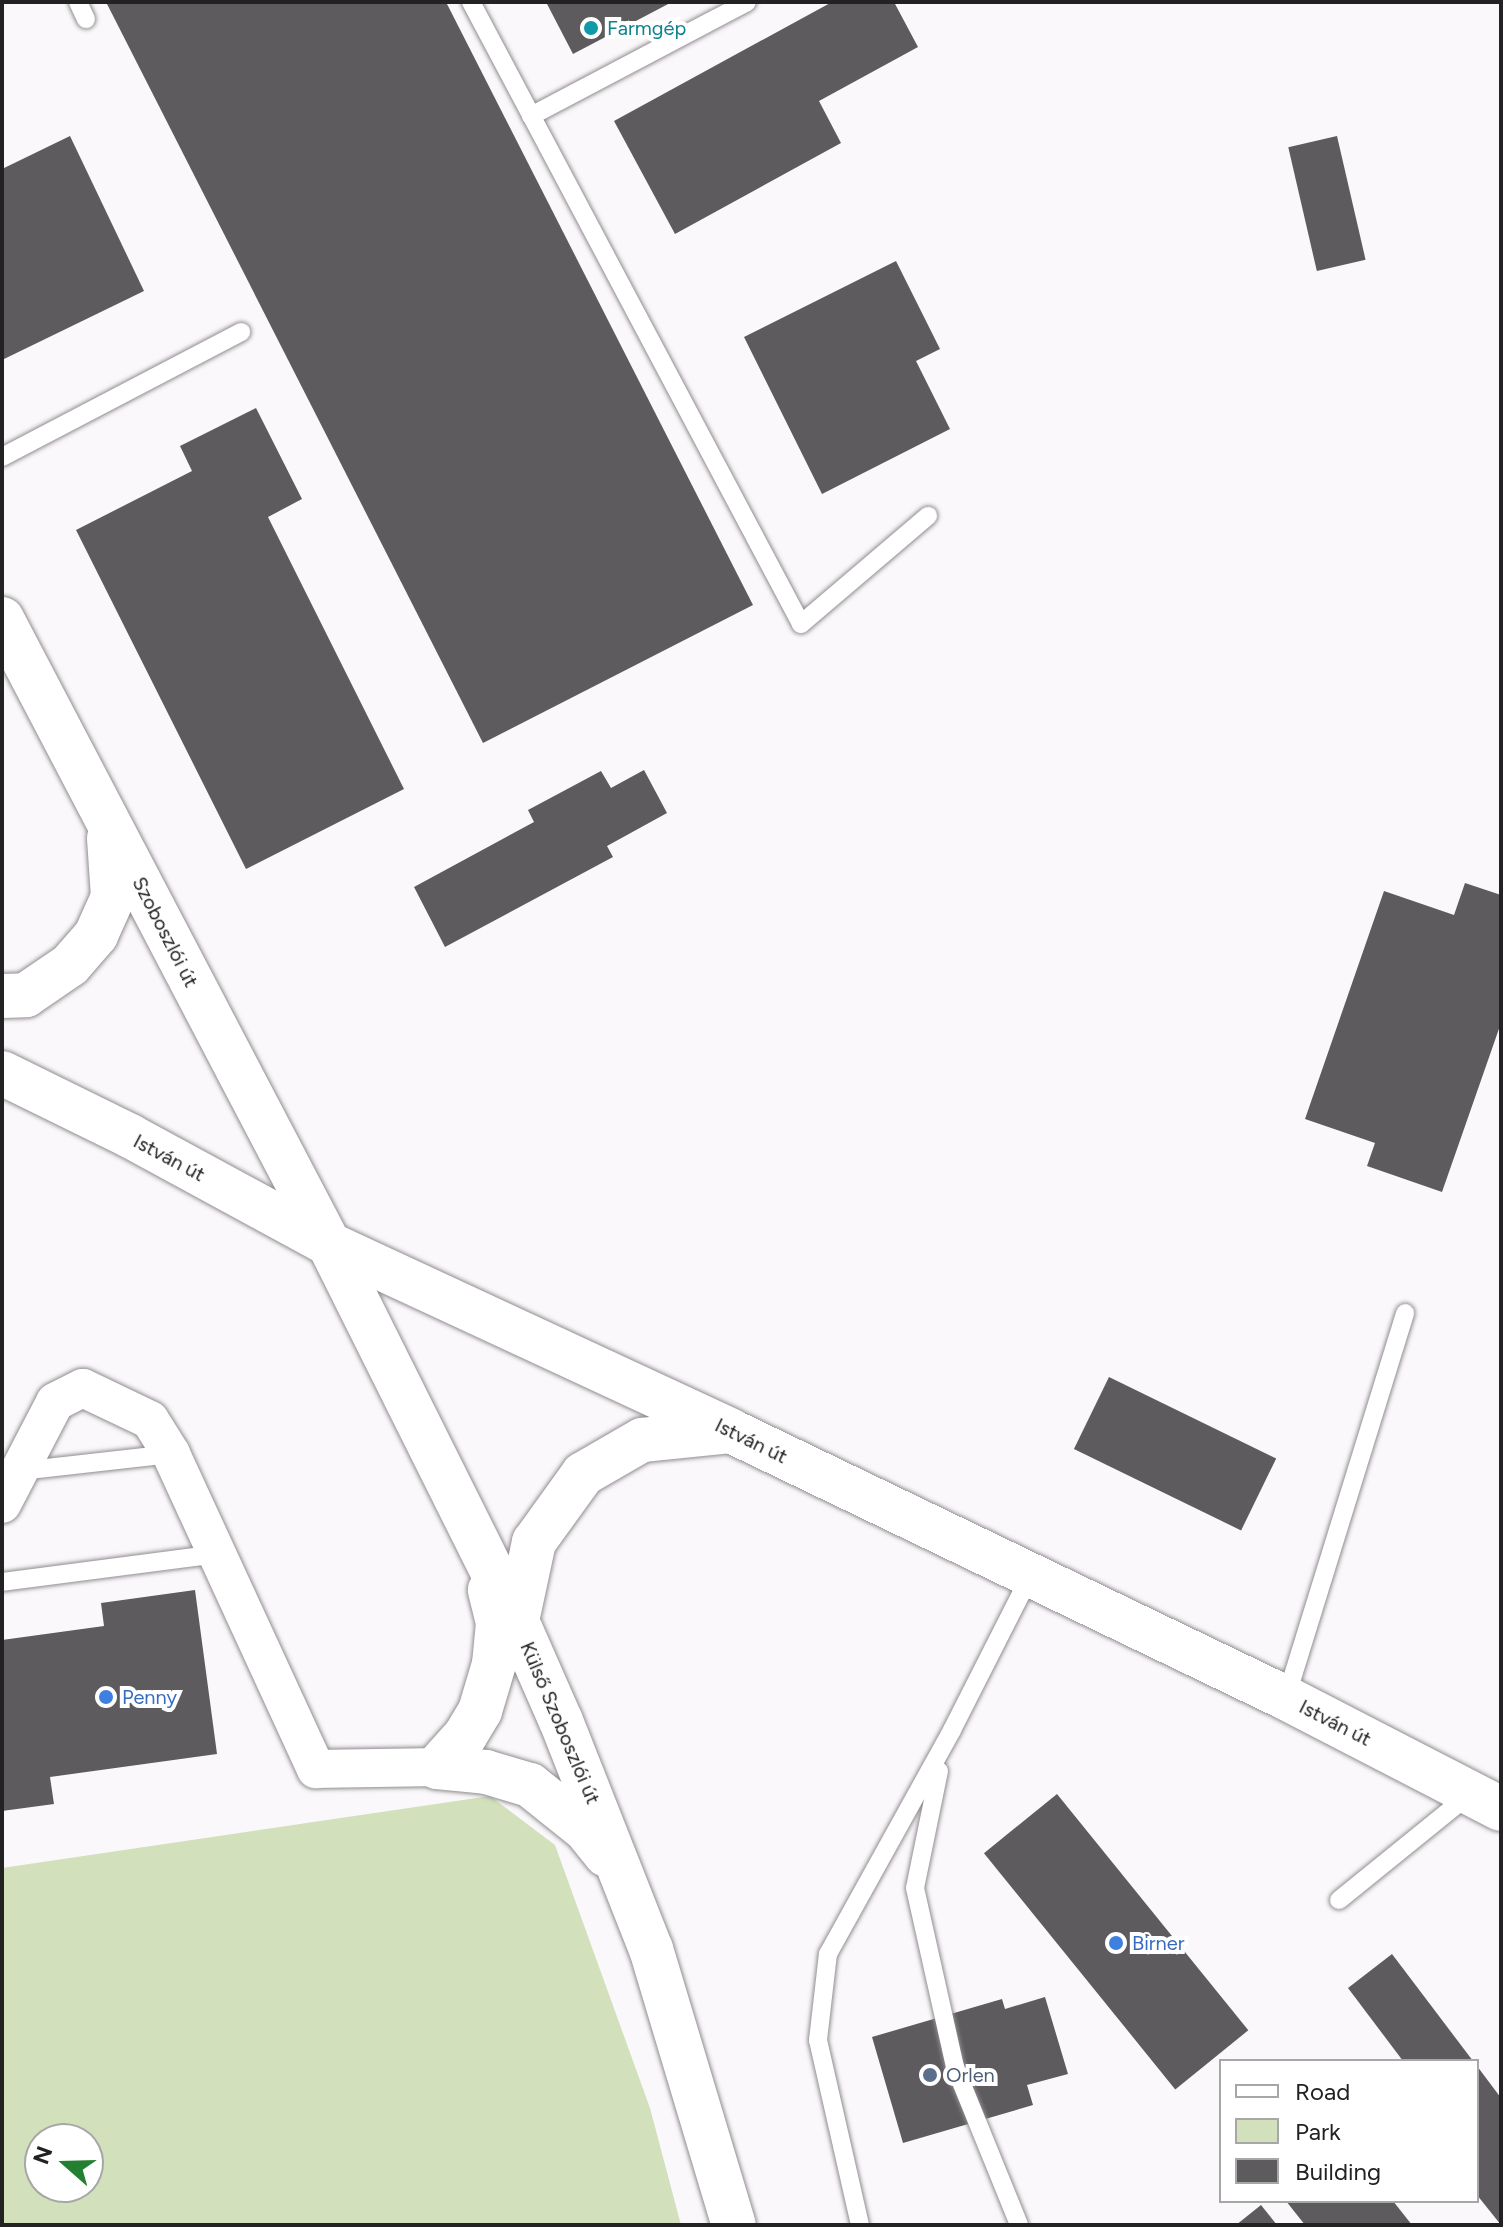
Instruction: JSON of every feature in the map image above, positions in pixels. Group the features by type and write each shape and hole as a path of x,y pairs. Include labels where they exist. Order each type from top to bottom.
{"main road":[{"name":"Szoboszlói út","path":"2,619 329,1244"},
{"path":"2,996 26,995 70,965 96,935 113,897 113,859 105,816"},
{"name":"István út","path":"2,1073 130,1136 329,1244 731,1431 1286,1698 1486,1801"},
{"name":"Külső Szoboszlói út","path":"329,1244 517,1621 561,1721 651,1949 734,2225"},
{"path":"517,1621 534,1542 583,1474 642,1440 731,1431"},
{"path":"437,1767 465,1736 480,1711 494,1664 498,1623 480,1549"},
{"path":"437,1767 486,1772 530,1785 585,1829 621,1872"}],"street":[{"path":"2,1504 55,1402 83,1388 150,1420 171,1454 316,1769 437,1767"}],"lane":[{"path":"471,2 801,624 928,516"},
{"path":"531,116 747,2"},
{"path":"2,457 241,332"},
{"path":"1286,1698 1405,1313"},
{"path":"20,1471 171,1454"},
{"path":"2,1582 218,1554"},
{"path":"860,2225 818,2040 828,1954 952,1730 1030,1576"},
{"path":"952,1730 931,1795 915,1888 955,2067 1019,2225"},
{"path":"1339,1900 1486,1801"}],"green space":[{"path":"490,1796 555,1845 650,2108 681,2225 2,2225 2,1868"}],"building":[{"path":"106,2 446,2 753,605 483,743"},
{"name":"Farmgép","path":"546,2 672,2 573,54"},
{"path":"832,2 894,2 918,47 819,101 841,143 675,234 614,121"},
{"path":"70,136 144,291 2,360 2,169"},
{"path":"1337,136 1366,260 1317,271 1288,147"},
{"path":"896,261 940,349 916,361 950,429 822,494 744,337"},
{"path":"256,408 302,499 268,517 404,789 246,869 76,530 192,471 180,446"},
{"path":"644,770 667,813 607,846 613,857 445,947 414,887 534,822 528,810 601,771 611,788"},
{"path":"1465,883 1501,895 1501,1023 1442,1192 1367,1166 1375,1143 1305,1119 1384,891 1454,915"},
{"path":"1109,1377 1276,1459 1241,1530 1074,1449"},
{"name":"Penny","path":"195,1590 217,1754 50,1777 54,1804 2,1811 2,1640 104,1626 101,1603"},
{"name":"Birner","path":"1057,1794 1248,2030 1175,2089 984,1853"},
{"path":"1392,1954 1471,2059 1401,2059 1348,1988"},
{"path":"1045,1997 1068,2074 1027,2085 1033,2105 903,2143 872,2037 1002,1999 1005,2009"},
{"path":"1479,2069 1501,2098 1501,2225 1479,2198"},
{"path":"1288,2203 1395,2203 1412,2225 1305,2225"},
{"path":"1261,2205 1277,2225 1236,2225"}],"place":[{"name":"Farmgép","path":"591,28"},
{"name":"Penny","path":"106,1697"},
{"name":"Birner","path":"1116,1943"},
{"name":"Orlen","path":"930,2075"}]}
